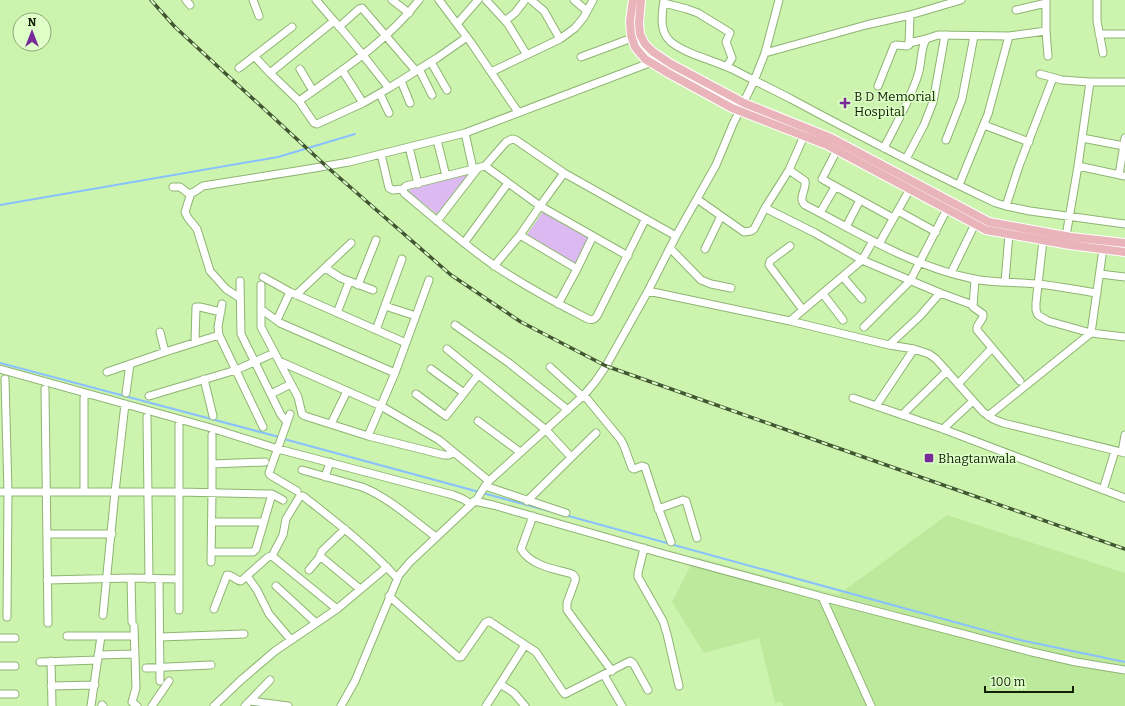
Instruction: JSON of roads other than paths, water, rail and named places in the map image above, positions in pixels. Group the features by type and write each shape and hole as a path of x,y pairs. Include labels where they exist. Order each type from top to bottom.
{"main road":[{"path":"633,0 630,21 634,47 645,59 732,108 742,107 831,138 989,222 1066,236 1125,244"},
{"path":"641,0 639,23 640,34 652,52 742,107 837,150 986,230 1070,245 1125,252"}],"street":[{"path":"253,0 258,16"},
{"path":"316,0 389,88"},
{"path":"392,0 409,13"},
{"path":"299,101 362,56 386,36 409,13 419,0"},
{"path":"439,0 467,37 518,112"},
{"path":"457,24 478,0"},
{"path":"486,0 506,20 527,55"},
{"path":"506,20 515,13 526,0"},
{"path":"531,0 544,11 560,39"},
{"path":"574,0 587,10"},
{"path":"491,72 560,39 580,23 593,0"},
{"path":"341,706 355,681 398,575 474,502 485,486 583,395 595,382 606,366 648,291 696,199 716,165 765,53 779,0"},
{"path":"765,53 961,0"},
{"path":"1097,0 1097,21 1103,53"},
{"path":"728,66 732,58 726,42 730,33 692,10 664,1 662,16 664,32 669,40 676,45 690,52 728,66 754,81 792,99 959,186 1006,206 1125,224"},
{"path":"1016,10 1046,2 1048,56"},
{"path":"270,73 336,24 362,8 417,70 432,95"},
{"path":"909,43 910,15"},
{"path":"239,68 292,27"},
{"path":"878,86 892,48 896,45 907,46 909,43 938,35 1008,36 1046,31"},
{"path":"1099,34 1125,34"},
{"path":"906,159 924,124 933,102 945,35"},
{"path":"946,140 962,99 974,36"},
{"path":"959,186 991,106 1008,36"},
{"path":"254,56 299,101 314,123 317,124 380,94 467,37"},
{"path":"581,57 632,38"},
{"path":"884,148 912,91 918,75 926,39"},
{"path":"431,62 447,90"},
{"path":"240,298 226,289 210,271 198,229 188,218 185,212 191,193 207,185 309,169 381,154 465,133 652,62"},
{"path":"300,69 313,91"},
{"path":"342,70 363,103"},
{"path":"1040,74 1062,80 1125,82"},
{"path":"1006,206 1019,166 1053,78"},
{"path":"401,81 410,103"},
{"path":"1066,236 1090,82"},
{"path":"380,94 389,113"},
{"path":"984,125 1029,142"},
{"path":"465,133 479,168 508,183 540,206 628,256"},
{"path":"696,199 744,232 751,231 754,229 765,208 790,170 804,136"},
{"path":"1082,138 1124,146"},
{"path":"1078,166 1122,175 1125,138"},
{"path":"437,221 479,168 506,142 512,139 516,140 564,173 645,220 676,236"},
{"path":"437,140 446,176"},
{"path":"409,147 418,184"},
{"path":"837,150 822,178 823,180 894,218"},
{"path":"381,154 389,188 393,190 403,189 406,186 479,168"},
{"path":"790,170 806,183 801,200 802,202 846,227 920,263 975,279 1038,284 1097,293"},
{"path":"494,266 520,235 564,173"},
{"path":"464,243 508,183"},
{"path":"173,187 180,187 189,194 191,193"},
{"path":"820,213 835,187"},
{"path":"403,189 404,193 437,221 494,266 525,286 588,319 595,319 597,316 645,220"},
{"path":"790,321 862,260 894,218 910,189"},
{"path":"846,227 860,200"},
{"path":"765,208 815,233 862,260 973,306 974,309 983,316 983,319 977,326 977,330 1020,381"},
{"path":"864,327 910,280 947,209"},
{"path":"898,211 936,232"},
{"path":"705,249 721,216"},
{"path":"951,273 975,224"},
{"path":"1005,282 1009,234"},
{"path":"520,235 577,269"},
{"path":"558,304 593,236"},
{"path":"358,285 376,240"},
{"path":"1043,240 1036,303 1038,315 1048,321 1091,333 1125,338"},
{"path":"277,320 293,294 325,268 351,243"},
{"path":"790,246 770,261 769,265 803,310"},
{"path":"670,248 701,280 731,288"},
{"path":"988,416 1091,333 1103,249"},
{"path":"376,330 402,259"},
{"path":"325,268 334,275 349,282 373,290"},
{"path":"1100,274 1125,277"},
{"path":"263,277 293,294 406,343"},
{"path":"843,277 862,298"},
{"path":"973,306 975,279"},
{"path":"368,436 395,373 429,280"},
{"path":"240,281 240,331 242,338 281,416 287,422"},
{"path":"336,313 349,282"},
{"path":"261,285 261,327 299,399 302,414 307,417 368,436 444,455 449,455 453,452"},
{"path":"648,291 790,321 890,345 914,349 929,354 936,359 988,416 1003,423 1121,452"},
{"path":"890,345 920,316 940,293"},
{"path":"823,294 843,320"},
{"path":"222,304 218,327 219,335 263,427"},
{"path":"385,306 416,316"},
{"path":"195,342 196,307 221,312"},
{"path":"261,310 285,325 395,373"},
{"path":"455,325 509,363 568,410"},
{"path":"160,332 166,352"},
{"path":"107,372 219,335"},
{"path":"958,384 992,348"},
{"path":"447,349 546,430 571,457"},
{"path":"876,406 914,349"},
{"path":"149,396 236,370 274,353"},
{"path":"279,361 381,406 430,434 453,452 485,486 566,513"},
{"path":"126,393 130,364"},
{"path":"550,367 583,395 621,440 632,468 634,469 642,466 645,467 658,509 671,542"},
{"path":"431,369 464,393"},
{"path":"0,370 822,597 1038,654 1125,670"},
{"path":"902,415 947,372"},
{"path":"416,394 446,416 478,375"},
{"path":"5,379 8,492 7,618"},
{"path":"204,379 213,416"},
{"path":"271,394 291,384"},
{"path":"45,389 48,623"},
{"path":"331,424 347,391"},
{"path":"84,398 84,492"},
{"path":"853,398 1125,498"},
{"path":"943,430 973,401"},
{"path":"103,614 125,404"},
{"path":"290,414 270,471 270,475 298,491"},
{"path":"147,417 149,579"},
{"path":"478,421 520,452"},
{"path":"179,425 179,610"},
{"path":"527,501 596,433"},
{"path":"211,562 212,435"},
{"path":"1103,490 1121,452 1125,435"},
{"path":"212,464 265,462"},
{"path":"325,477 330,462"},
{"path":"302,470 362,487 378,494 436,537"},
{"path":"0,492 212,492 272,494 283,500"},
{"path":"212,552 253,552 256,549 272,494"},
{"path":"214,609 228,575 240,581 268,557 272,556 282,535 286,519 300,496 303,496 344,529 387,567 397,578"},
{"path":"658,509 685,500 697,538"},
{"path":"533,516 522,546 522,550 538,563 572,574 576,578 567,603 567,610 612,671"},
{"path":"212,522 264,522"},
{"path":"309,570 317,561 322,551 344,529"},
{"path":"47,534 112,534"},
{"path":"644,548 638,577 663,621 679,686"},
{"path":"272,556 337,609"},
{"path":"320,556 360,589"},
{"path":"214,706 260,663 337,609 387,567"},
{"path":"247,576 254,585 269,614 291,640"},
{"path":"47,580 131,578 179,579"},
{"path":"131,578 136,688 132,702 137,706"},
{"path":"160,579 160,681"},
{"path":"276,586 316,623"},
{"path":"389,596 458,657 462,656 487,621 492,622 538,654 565,694 632,661 648,690"},
{"path":"822,597 871,706"},
{"path":"160,637 244,634"},
{"path":"67,636 134,636"},
{"path":"91,706 101,636"},
{"path":"0,638 15,638"},
{"path":"486,706 525,645"},
{"path":"40,662 135,654"},
{"path":"51,661 52,706"},
{"path":"146,668 211,665"},
{"path":"0,666 14,666"},
{"path":"604,675 622,706"},
{"path":"247,703 270,680"},
{"path":"152,706 169,681"},
{"path":"500,684 521,699 525,706"},
{"path":"51,686 95,685"},
{"path":"0,694 15,694"},
{"path":"247,703 288,706"}],"waterway":[{"path":"0,205 278,157 355,134"},
{"path":"0,363 279,437"},
{"path":"284,439 549,511"},
{"path":"565,515 1020,640 1125,662"}],"railway":[{"path":"151,0 175,27 326,166 451,275 521,322 606,366 1125,549"}],"place":[{"name":"B D Memorial Hospital","path":"845,103"},
{"name":"Bhagtanwala","path":"929,458"}]}
